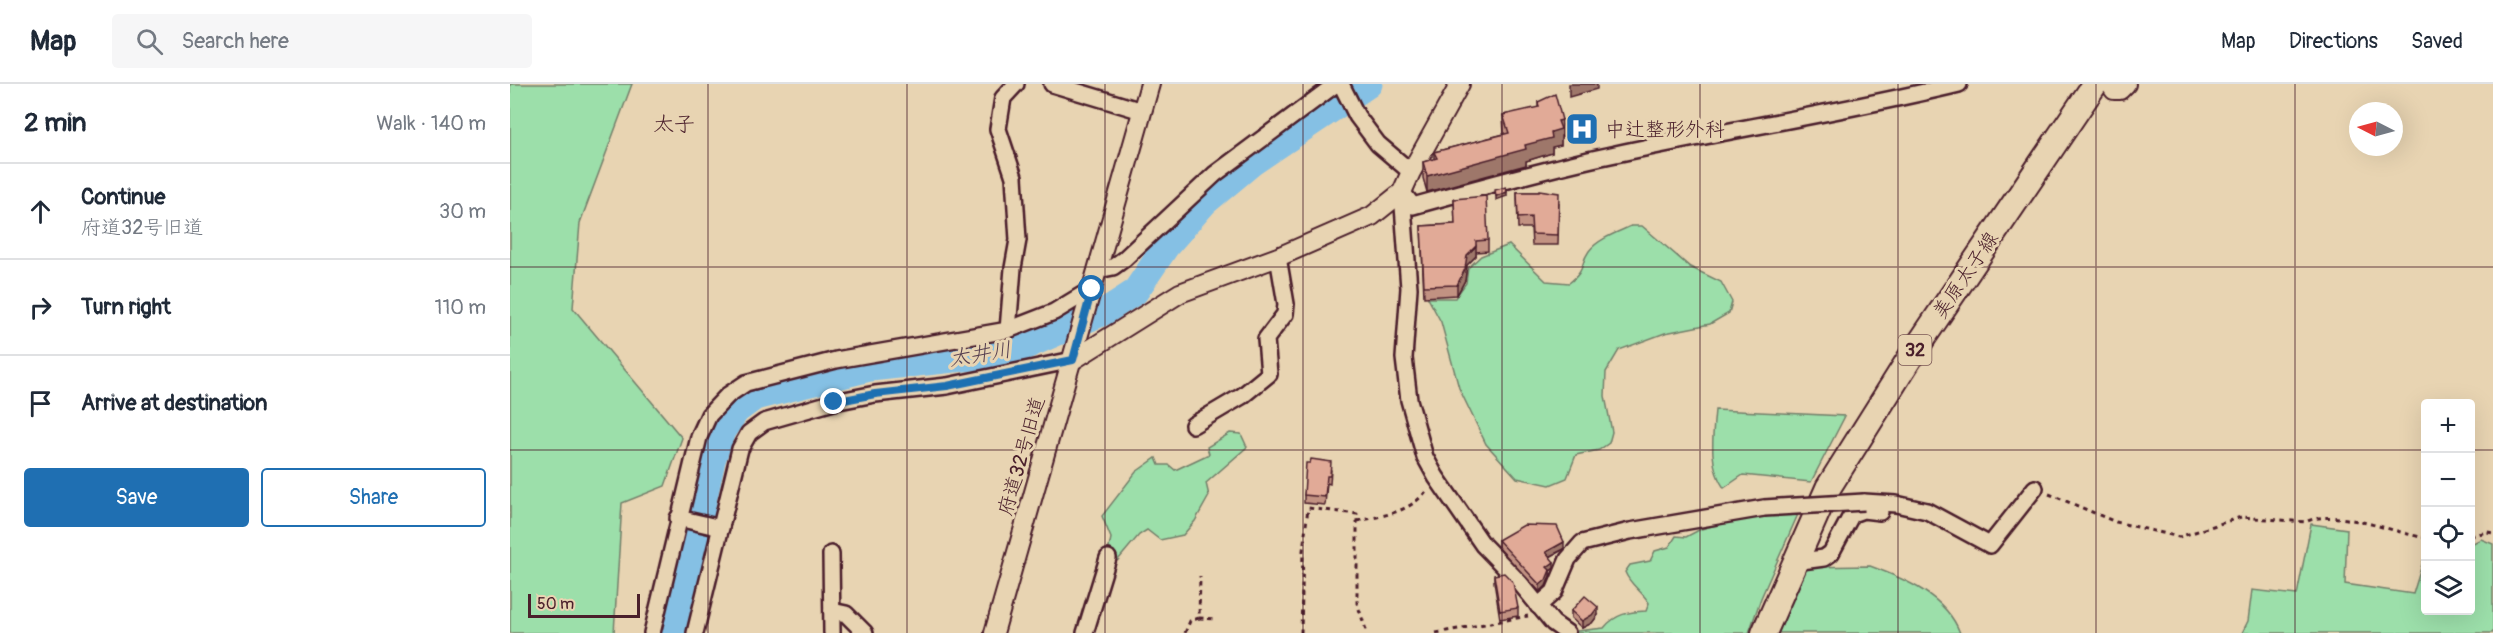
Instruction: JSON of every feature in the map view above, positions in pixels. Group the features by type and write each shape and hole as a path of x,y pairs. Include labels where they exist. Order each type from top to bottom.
{"main road":[{"name":"美原太子線","path":"1764,633 1828,488 1913,353 2095,84"}],"street":[{"path":"1008,330 1013,268 1018,240 1014,177 998,129 1003,98 1016,84"},
{"path":"1052,84 1142,111"},
{"name":"府道32号旧道","path":"994,633 1150,84"},
{"path":"695,633 717,527 740,449 749,433 764,422 834,402 875,394 947,386 1075,352 1180,293 1278,257 1372,216 1402,192 1460,84"},
{"path":"1402,192 1413,206 1611,155 1845,110 1959,84"},
{"path":"2110,84 2114,90 2120,90 2126,84"},
{"path":"1098,270 1113,267 1124,259 1215,174 1340,85 1357,116 1377,144 1411,172"},
{"path":"1402,192 1409,288 1404,357 1409,400 1425,457 1436,477 1454,499 1483,545 1553,623 1567,633"},
{"path":"1193,425 1242,396 1269,374 1266,339 1285,314 1286,304 1278,257"},
{"path":"652,633 699,437 709,415 728,395 746,383 836,360 1008,330 1054,312 1091,293"},
{"path":"1538,606 1554,592 1568,559 1582,543 1630,531 1764,508 1863,502 1927,511 1990,545 2035,488"},
{"path":"1794,562 1824,558 1831,553 1852,514 1863,510 1908,514 1912,508"},
{"path":"681,519 717,527"},
{"path":"831,554 832,633"},
{"path":"1084,633 1108,558"},
{"path":"832,611 846,614 866,633"}],"path":[{"path":"1357,520 1396,512 1412,504 1419,500 1436,477"},
{"path":"2035,488 2116,522 2179,537 2241,517 2306,522 2313,518 2358,520 2405,535 2421,537"},
{"path":"1301,633 1303,551 1308,508 1358,514 1357,603 1367,633"},
{"path":"2475,535 2493,533"},
{"path":"1198,618 1200,576"},
{"path":"1436,633 1529,616 1538,606"},
{"path":"1185,633 1190,621 1198,618 1215,619"}],"green space":[{"path":"510,84 632,84 580,223 573,308 682,438 665,486 622,503 614,633 510,633"},
{"path":"1631,226 1642,226 1690,267 1721,282 1732,302 1729,313 1710,324 1665,333 1619,350 1606,372 1605,396 1612,432 1609,443 1599,450 1576,455 1567,478 1550,485 1517,478 1486,444 1459,388 1441,322 1428,298 1455,298 1466,283 1468,268 1481,256 1509,245 1546,281 1569,283 1581,270 1586,256 1593,247 1608,236"},
{"path":"1715,410 1845,416 1811,482 1743,475 1724,488 1714,460"},
{"path":"1230,433 1241,434 1247,447 1206,483 1209,496 1195,521 1183,535 1160,540 1147,530 1139,535 1118,560 1109,548 1111,538 1102,516 1136,472 1156,458 1159,465 1169,465 1175,470 1209,454 1207,447"},
{"path":"1799,512 1761,598 1749,633 1559,633 1604,628 1622,615 1646,611 1649,603 1625,572 1630,565 1650,561 1655,551 1669,547 1676,536 1686,537 1701,529 1735,520"},
{"path":"2311,524 2347,529 2345,584 2413,594 2421,568 2421,615 2475,615 2475,542 2481,539 2493,544 2493,633 2242,633 2248,621 2252,590 2297,595"},
{"path":"1870,566 1923,590 1945,609 1954,620 1960,633 1773,633 1782,607 1806,567"}],"building":[{"path":"1555,94 1562,120 1558,121 1561,129 1551,132 1552,138 1525,145 1526,149 1427,176 1423,162 1437,158 1434,152 1509,133 1503,115 1539,107 1538,102"},
{"path":"1506,187 1507,192 1496,196 1495,190"},
{"path":"1539,190 1559,193 1558,235 1532,234 1531,217 1518,218 1517,192 1539,192"},
{"path":"1486,196 1488,240 1476,241 1476,246 1467,255 1465,269 1457,285 1424,286 1421,226 1455,224 1454,199"},
{"path":"1311,459 1331,462 1325,497 1304,495 1306,463 1310,463"},
{"path":"1524,525 1557,526 1564,542 1546,552 1554,562 1547,567 1550,570 1546,580 1540,585 1498,540"},
{"path":"1504,573 1513,582 1518,608 1500,611 1494,575"},
{"path":"1585,596 1598,607 1592,615 1582,621 1571,611"}],"waterway":[{"name":"太井川","path":"675,633 712,460 722,431 736,411 755,397 870,368 1010,353 1104,312 1135,292 1167,245 1204,203 1253,162 1369,84"}],"place":[{"name":"中辻整形外科","path":"1582,129"}],"district":[{"name":"太子","path":"674,124"}],"route":[{"path":"834,402 875,394 947,386 1073,360 1092,289"}]}
